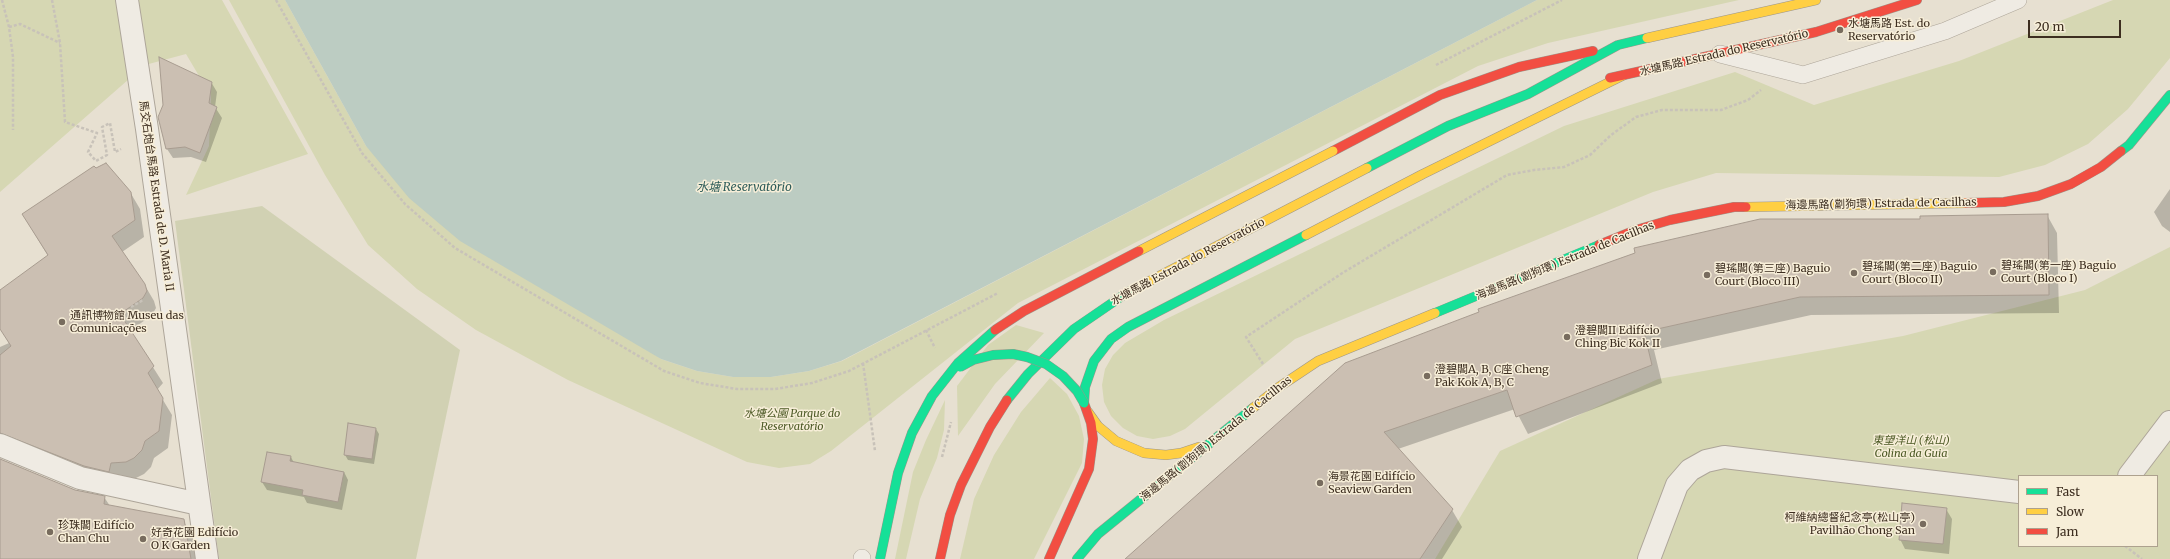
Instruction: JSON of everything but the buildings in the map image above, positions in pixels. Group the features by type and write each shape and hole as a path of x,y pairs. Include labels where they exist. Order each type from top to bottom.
{"main road":[{"name":"水塘馬路 Estrada do Reservatório","path":"940,559 950,515 961,484 990,427 1008,399 1028,374 1074,329 1128,292 1448,126 1528,94 1618,45 1816,0"},
{"name":"水塘馬路 Estrada do Reservatório","path":"1587,82 1816,32 1917,0"},
{"path":"880,559 904,453 921,414 944,379 973,348 1012,318 1440,95 1519,67 1618,45"},
{"path":"1049,559 1091,462 1092,431 1085,407 1087,380 1094,361 1106,344 1122,331 1423,174 1624,75"},
{"name":"水塘馬路 Estrada do Reservatório","path":"1528,94 1558,88"},
{"name":"海邊馬路(劏狗環) Estrada de Cacilhas","path":"1077,559 1098,534 1278,386 1318,361 1636,230 1670,220 1734,207 2004,202 2038,196 2071,184 2101,166 2129,145 2170,95"},
{"path":"944,379 967,363 979,358 1006,354 1027,357 1046,364 1063,376 1077,391 1085,407 1098,426 1116,441 1129,448 1151,454 1181,453 1196,449 1216,438"}],"street":[{"name":"馬交石炮台馬路 Estrada de D. Maria II","path":"127,0 147,129 207,559"},
{"path":"2130,475 2170,422"},
{"path":"0,445 80,478 199,504"},
{"path":"1649,559 1678,485 1690,470 1706,461 1724,457 2018,492"}],"lane":[{"path":"1720,54 1803,75 1944,31 2018,0"}],"path":[{"path":"2,0 9,27 14,78 13,130"},
{"path":"52,0 60,43 65,122 97,133 88,152 96,161 108,155 102,127 110,123 115,152 120,150 121,142"},
{"path":"276,0 362,153 405,204 455,248 664,371 700,383 737,388 775,389 812,383 849,371 999,293"},
{"path":"1435,66 1562,0"},
{"path":"9,27 20,24 60,43"},
{"path":"1264,365 1246,337 1344,272 1507,175 1564,167 1590,155 1611,135 1636,117 1662,110 1721,110 1748,100 1784,70"},
{"path":"2126,547 2142,559"}],"green space":[{"path":"0,0 222,0 308,154 186,195 209,146 211,96 186,54 145,65 0,192"},
{"name":"水塘公園 Parque do Reservatório","path":"229,0 285,0 366,146 661,359 697,371 733,377 771,377 809,371 842,361 1537,0 1739,0 1548,43 1478,66 1018,303 831,451 810,464 779,468 747,462 568,380 476,330 417,289 368,245 325,175"},
{"path":"2113,0 2170,0 2170,58 2128,109 2088,144 2045,165 1999,177 1716,173 1653,192 1295,339 1185,429 1170,436 1153,439 1137,436 1123,428 1111,416 1104,402 1102,385 1105,369 1113,355 1125,343 1164,320 1564,126 1735,72 1814,105 1959,61"},
{"path":"262,206 460,350 416,559 219,559 175,221"},
{"name":"東望洋山 (松山) Colina da Guia","path":"2170,247 2170,559 1435,559 1500,451 1658,379 1903,336 2085,290"},
{"path":"1016,325 1044,333 995,384 958,436 957,386 988,345"},
{"path":"1050,378 1067,394 1079,416 1084,439 1082,463 1034,559 960,559 974,499 994,455 1021,412"},
{"path":"945,400 944,430 937,458 920,499 906,559 895,559 913,472"}],"water":[{"name":"水塘 Reservatório","path":"285,0 1537,0 841,361 809,371 771,377 733,377 697,371 661,359 460,241 409,198 366,146"}],"traffic: fast":[{"path":"1367,168 1448,126 1528,94 1618,45 1647,38"},
{"path":"2121,151 2129,145 2170,95"},
{"path":"1084,403 1085,387 1094,361 1111,339 1128,327 1306,235"},
{"path":"1435,313 1599,245"},
{"path":"1007,400 1028,374 1074,329 1128,292 1142,285"},
{"path":"880,559 898,473 912,433 932,396 958,363 995,330"},
{"path":"960,367 973,360 993,355 1013,354 1027,357 1046,364 1063,376 1077,391 1084,403"},
{"path":"1077,559 1098,534 1253,408"}],"traffic: slow":[{"path":"1647,38 1816,0"},
{"path":"1306,235 1423,174 1624,75"},
{"path":"1139,251 1333,151"},
{"path":"1142,285 1367,168"},
{"path":"1746,207 1965,203"},
{"path":"1253,408 1279,387 1318,361 1435,313"},
{"path":"1088,412 1098,426 1116,441 1144,453 1166,455 1181,453 1199,447"}],"traffic: jam":[{"path":"1610,78 1816,32 1917,0"},
{"path":"1333,151 1440,95 1519,67 1593,51"},
{"path":"1965,203 2004,202 2038,196 2071,184 2101,167 2121,151"},
{"path":"1599,245 1636,230 1670,220 1734,207 1746,207"},
{"path":"995,330 1024,311 1139,251"},
{"path":"940,559 950,515 961,485 990,427 1007,400"},
{"path":"1049,559 1089,469 1093,439 1091,423 1084,403"}],"place":[{"name":"水塘馬路 Est. do Reservatório","path":"1840,30"},
{"name":"碧瑤閣(第一座) Baguio Court (Bloco I)","path":"1993,272"},
{"name":"碧瑤閣(第二座) Baguio Court (Bloco II)","path":"1854,273"},
{"name":"碧瑤閣(第三座) Baguio Court (Bloco III)","path":"1707,275"},
{"name":"通訊博物館 Museu das Comunicações","path":"62,322"},
{"name":"澄碧閣II Edifício Ching Bic Kok II","path":"1567,337"},
{"name":"澄碧閣A, B, C座 Cheng Pak Kok A, B, C","path":"1427,376"},
{"name":"海景花園 Edifício Seaview Garden","path":"1320,483"},
{"name":"柯維納總督紀念亭(松山亭) Pavilhão Chong San","path":"1923,524"},
{"name":"珍珠閣 Edifício Chan Chu","path":"50,532"},
{"name":"好奇花園 Edifício O K Garden","path":"143,539"}]}
